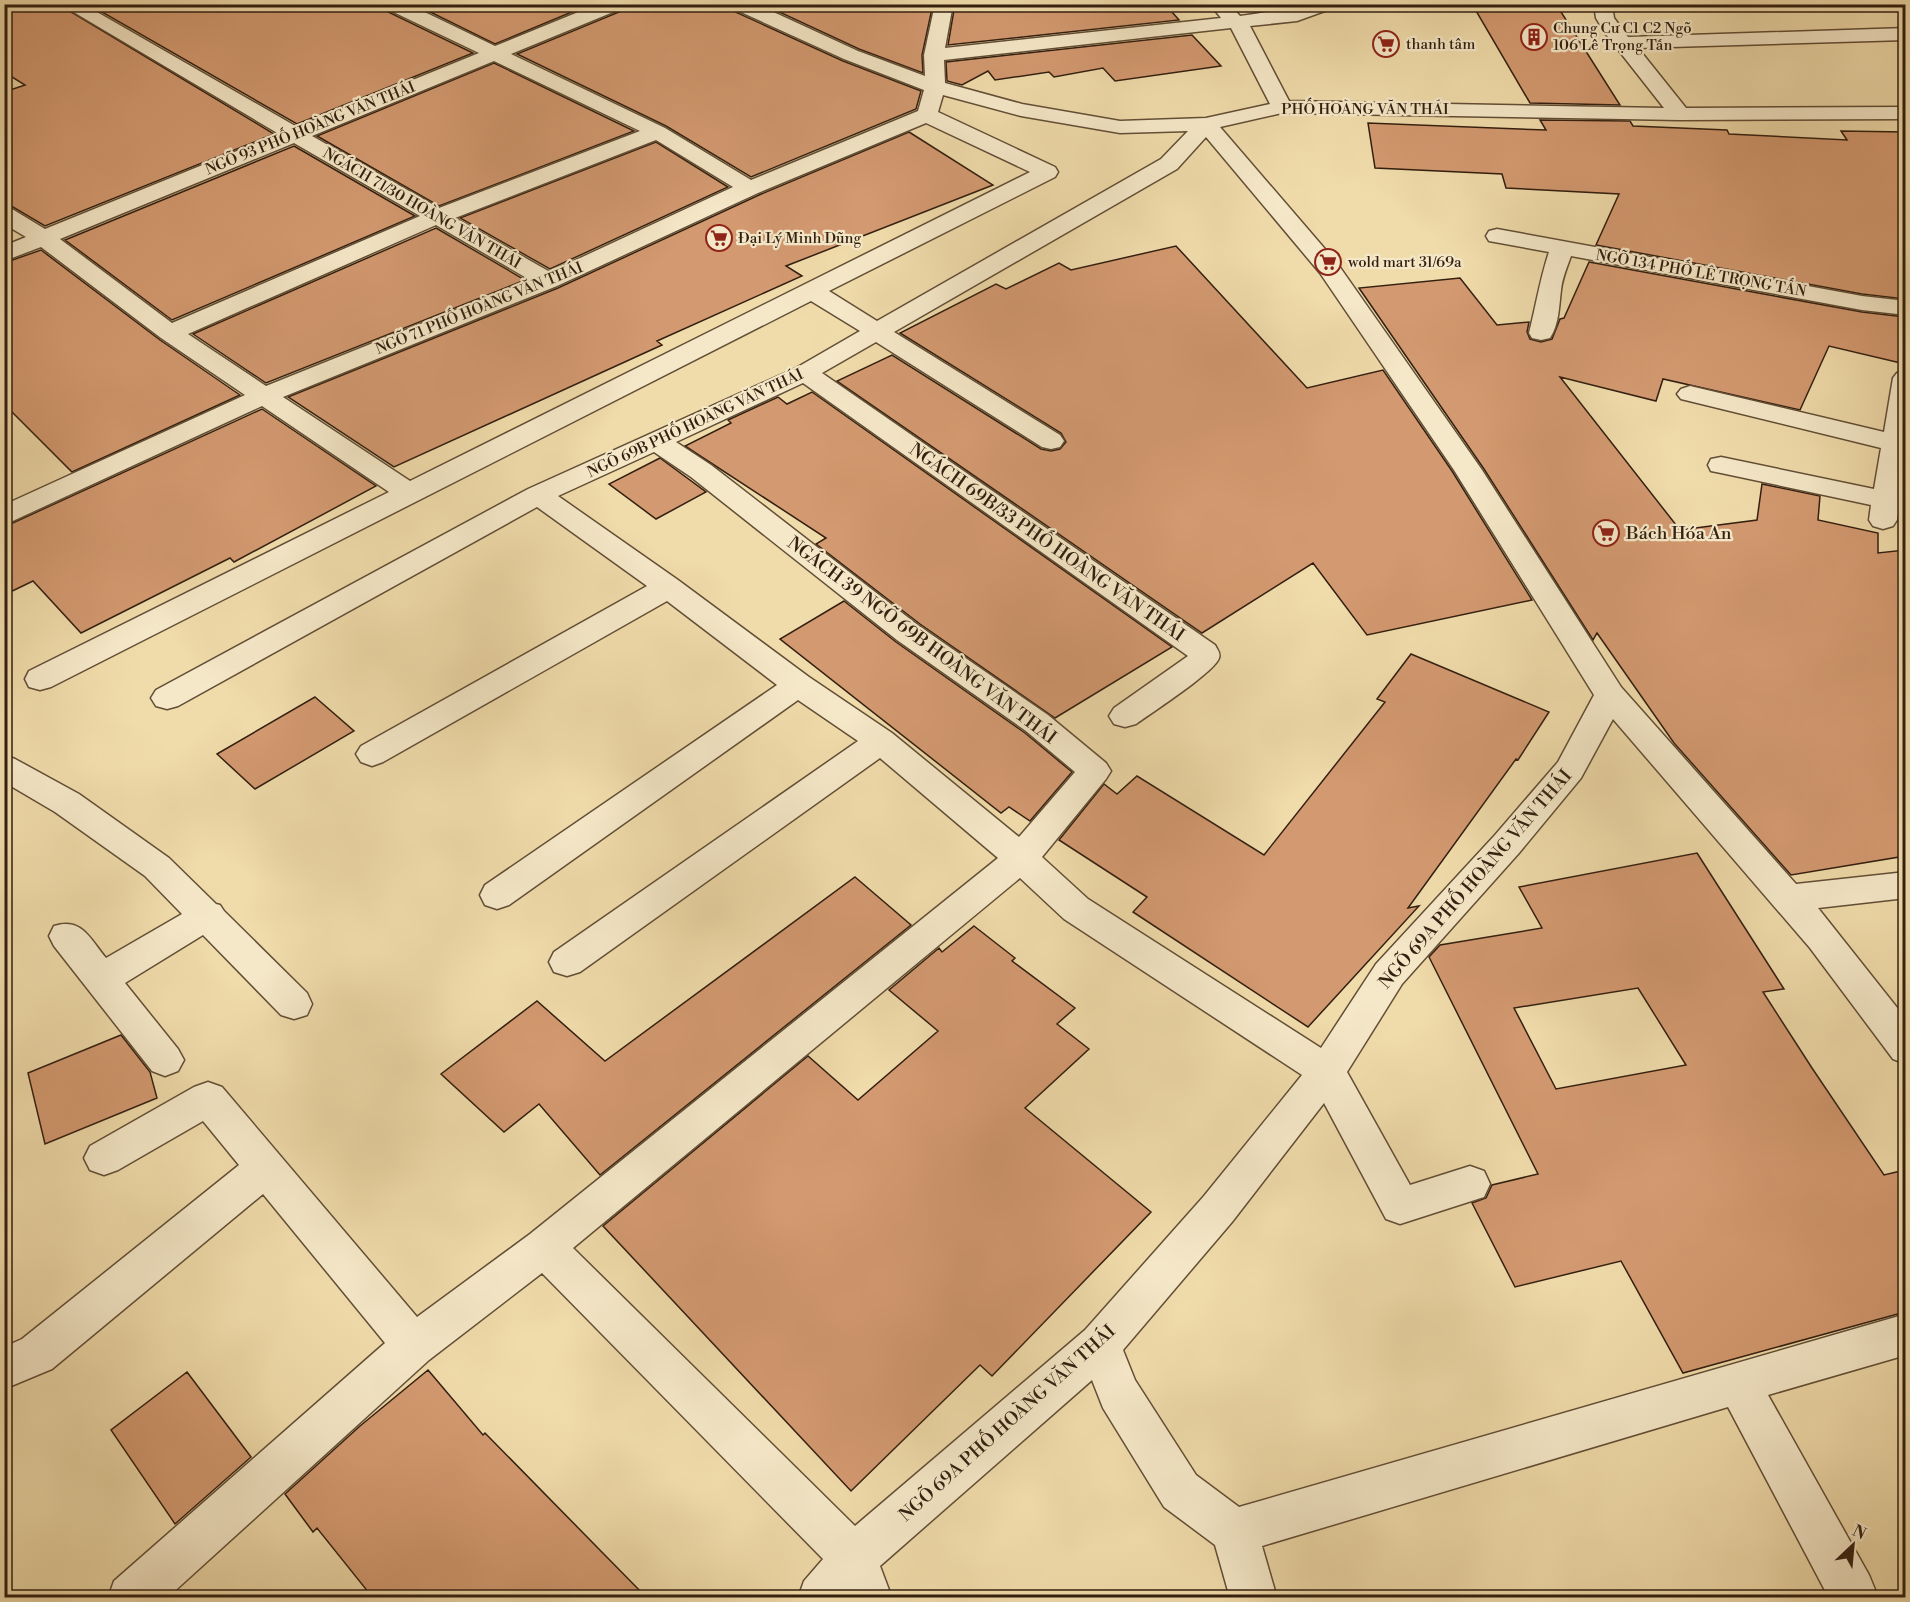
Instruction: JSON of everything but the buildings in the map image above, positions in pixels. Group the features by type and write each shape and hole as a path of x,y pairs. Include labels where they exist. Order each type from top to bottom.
{"street":[{"name":"NGÁCH 71/30 HOÀNG VĂN THÁI","path":"69,4 549,281"},
{"path":"392,4 491,54 658,132 750,188"},
{"name":"NGÕ 93 PHỐ HOÀNG VĂN THÁI","path":"4,254 616,4"},
{"name":"PHỐ HOÀNG VĂN THÁI","path":"739,4 860,59 935,87 1021,110 1120,126 1206,124 1282,107 1680,114 1905,113"},
{"path":"40,679 1047,172 927,115 935,87 934,55 944,4"},
{"path":"1218,4 1237,22 1282,107"},
{"path":"934,55 1287,16 1326,4"},
{"path":"1604,4 1605,18 1680,114"},
{"path":"1623,43 1905,34"},
{"name":"NGÕ 71 PHỐ HOÀNG VĂN THÁI","path":"4,516 265,395 549,281 750,188 927,115"},
{"path":"1206,124 1329,268 1468,470 1611,695 1822,938 1894,1015 1905,1048"},
{"name":"NGÕ 69B PHỐ HOÀNG VĂN THÁI","path":"167,698 538,495 805,373 1169,164 1206,124"},
{"path":"170,333 439,216 658,132"},
{"path":"4,214 44,238 170,333 410,494"},
{"name":"NGÕ 134 PHỐ LÊ TRỌNG TẤN","path":"1497,236 1862,303 1905,308"},
{"path":"1541,333 1549,302 1549,289 1562,247"},
{"path":"813,291 1051,441"},
{"name":"NGÁCH 69B/33 PHỐ HOÀNG VĂN THÁI","path":"805,373 1204,652 1204,658 1199,663 1125,716"},
{"path":"1721,465 1884,510 1905,378"},
{"path":"1690,394 1895,443"},
{"name":"NGÁCH 39 NGÕ 69B HOÀNG VĂN THÁI","path":"656,441 700,471 908,633 1037,723 1095,771 1021,858"},
{"path":"538,495 668,587 798,685 881,741 1021,858 1076,909 1328,1071 1400,1206 1470,1184"},
{"path":"372,754 668,587"},
{"path":"497,895 798,685"},
{"name":"NGÕ 69A PHỐ HOÀNG VĂN THÁI","path":"821,1598 862,1578 1100,1345 1218,1209 1328,1071 1389,974 1570,770 1611,695"},
{"path":"567,962 881,741"},
{"path":"4,767 67,803 157,867 208,915 294,1004"},
{"path":"131,1598 414,1345 544,1246 1021,858"},
{"path":"1788,897 1905,885"},
{"path":"101,979 208,915"},
{"path":"67,936 165,1060"},
{"path":"104,1158 208,1099 414,1345"},
{"path":"4,1368 37,1354 266,1167"},
{"path":"544,1246 862,1578"},
{"path":"1234,1531 1905,1334"},
{"path":"1100,1345 1118,1393 1180,1491 1234,1531 1254,1598"},
{"path":"1738,1383 1852,1592"}],"place":[{"name":"Chung Cư C1 C2 Ngõ 106 Lê Trọng Tấn","path":"1534,37"},
{"name":"thanh tâm","path":"1386,44"},
{"name":"Đại Lý Minh Dũng","path":"719,238"},
{"name":"wold mart 31/69a","path":"1328,262"},
{"name":"Bách Hóa An","path":"1606,533"}]}
